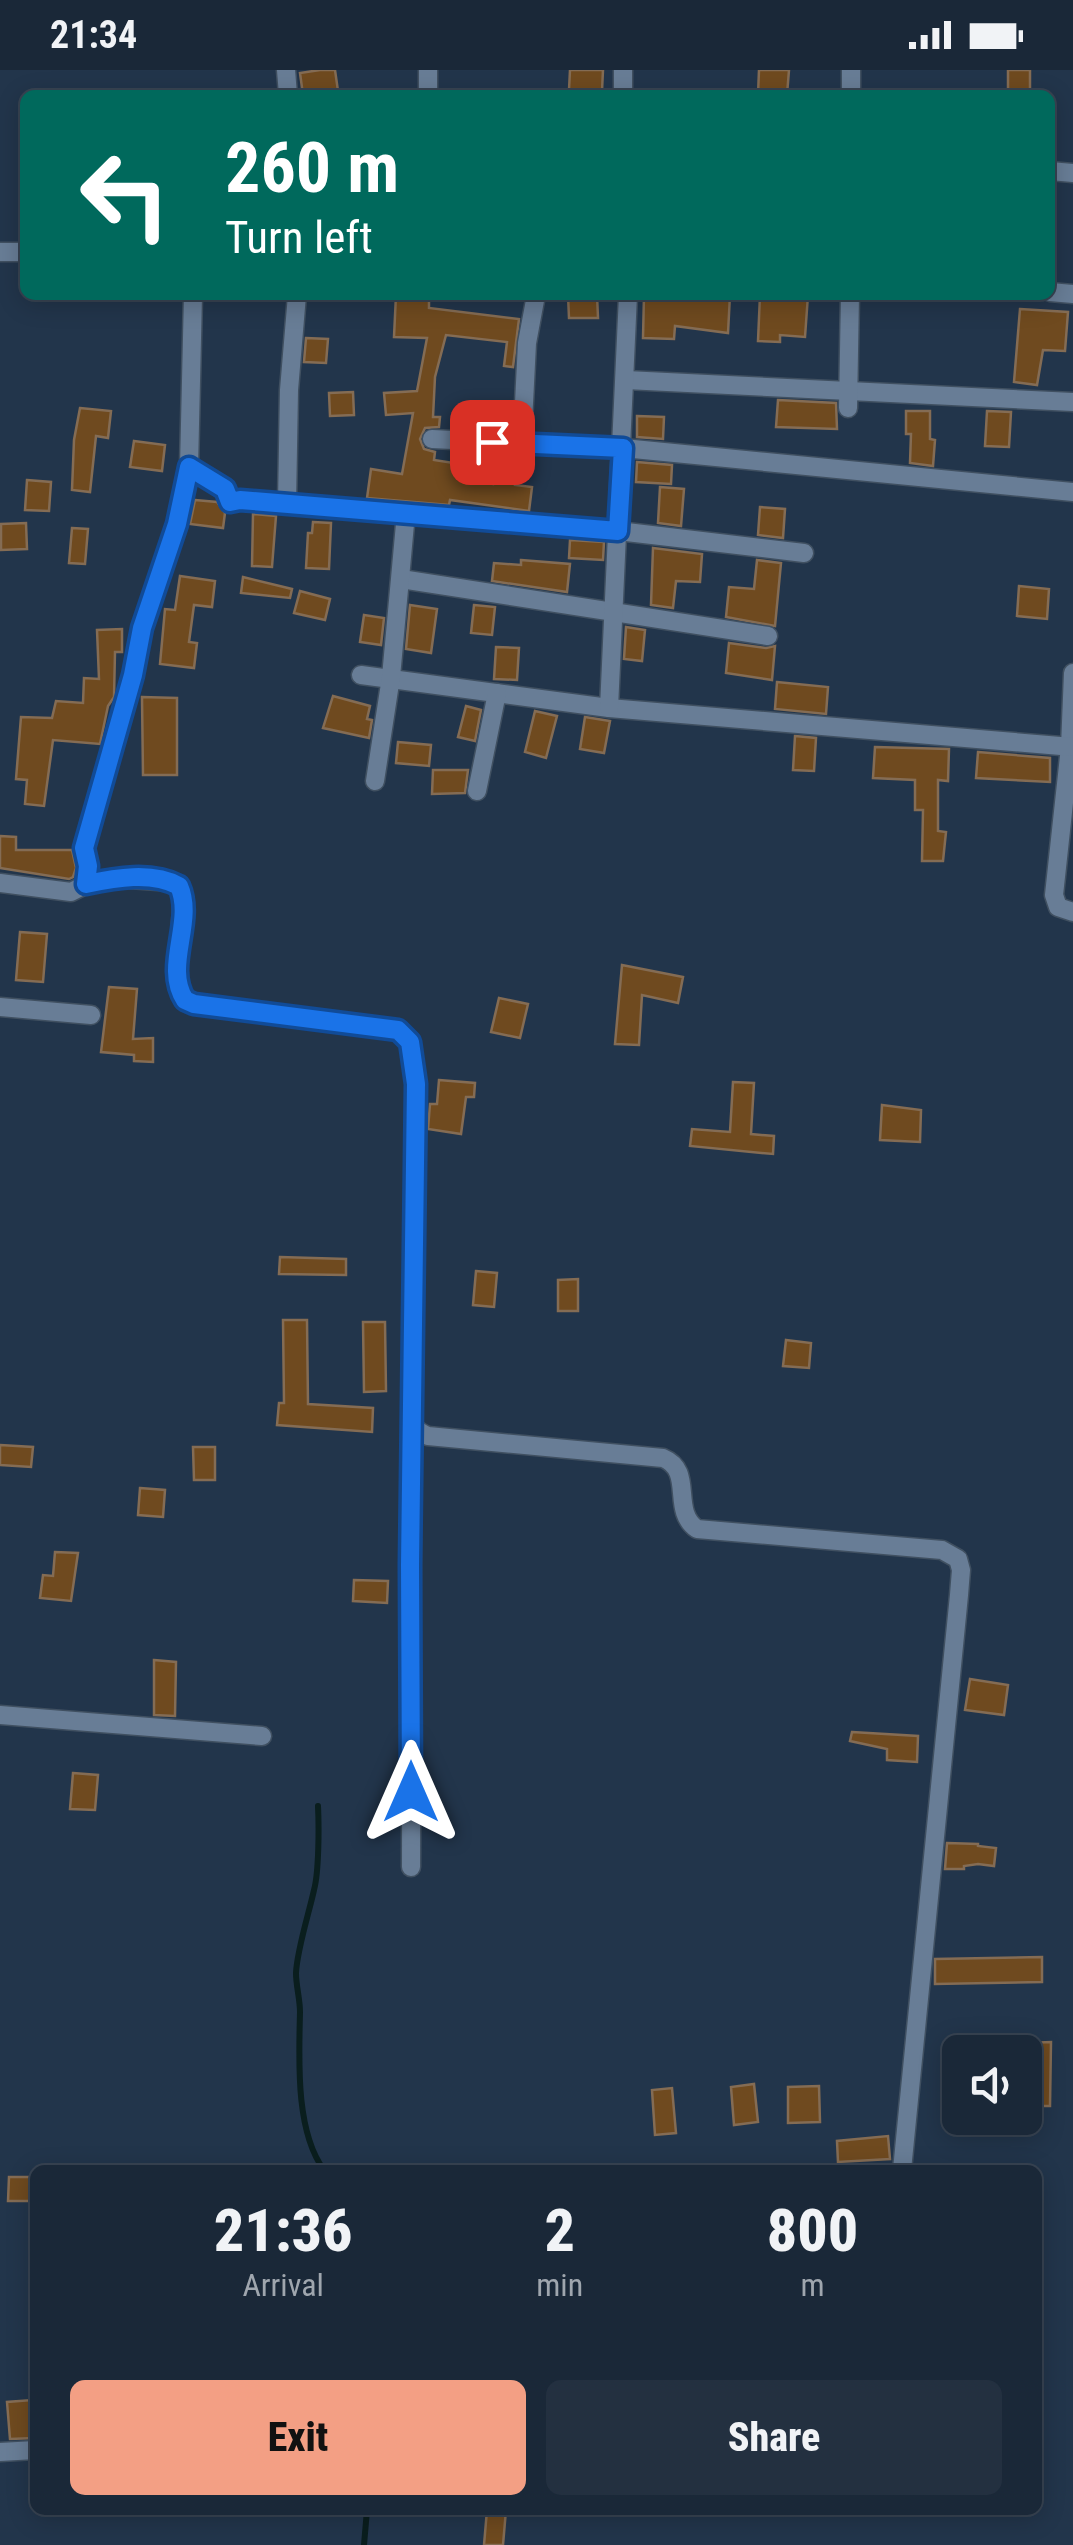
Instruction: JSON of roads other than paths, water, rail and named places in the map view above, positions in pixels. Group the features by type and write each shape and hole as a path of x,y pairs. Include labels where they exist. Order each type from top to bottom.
{"street":[{"path":"86,884 84,848 133,675 142,628 177,524 189,467 193,300"},
{"path":"287,503 296,300"},
{"path":"522,443 527,342 535,300"},
{"path":"609,708 628,300"},
{"path":"848,399 850,300"},
{"path":"626,380 848,399 1073,402"},
{"path":"432,439 623,448 1073,492"},
{"path":"189,467 225,489 230,502 287,503 618,531 804,552"},
{"path":"375,781 391,677 406,514"},
{"path":"401,579 768,636"},
{"path":"1073,673 1072,747 1054,895 1058,907 1073,912"},
{"path":"361,675 609,708 1072,747"},
{"path":"478,791 497,694"},
{"path":"0,883 71,892 86,884 135,877 172,882 179,886 184,906 177,978 185,1000 398,1030 410,1042 416,1084 412,1867"},
{"path":"0,1007 91,1014"},
{"path":"412,1424 428,1436 663,1458 677,1468 682,1478 682,1508 696,1529 942,1550 958,1559 961,1570 956,1629 902,2165"},
{"path":"0,1715 262,1736"},
{"path":"0,2452 30,2450"}],"waterway":[{"path":"318,1806 316,1882 296,1973 303,2115 321,2165"},
{"path":"364,2545 367,2515"}]}
